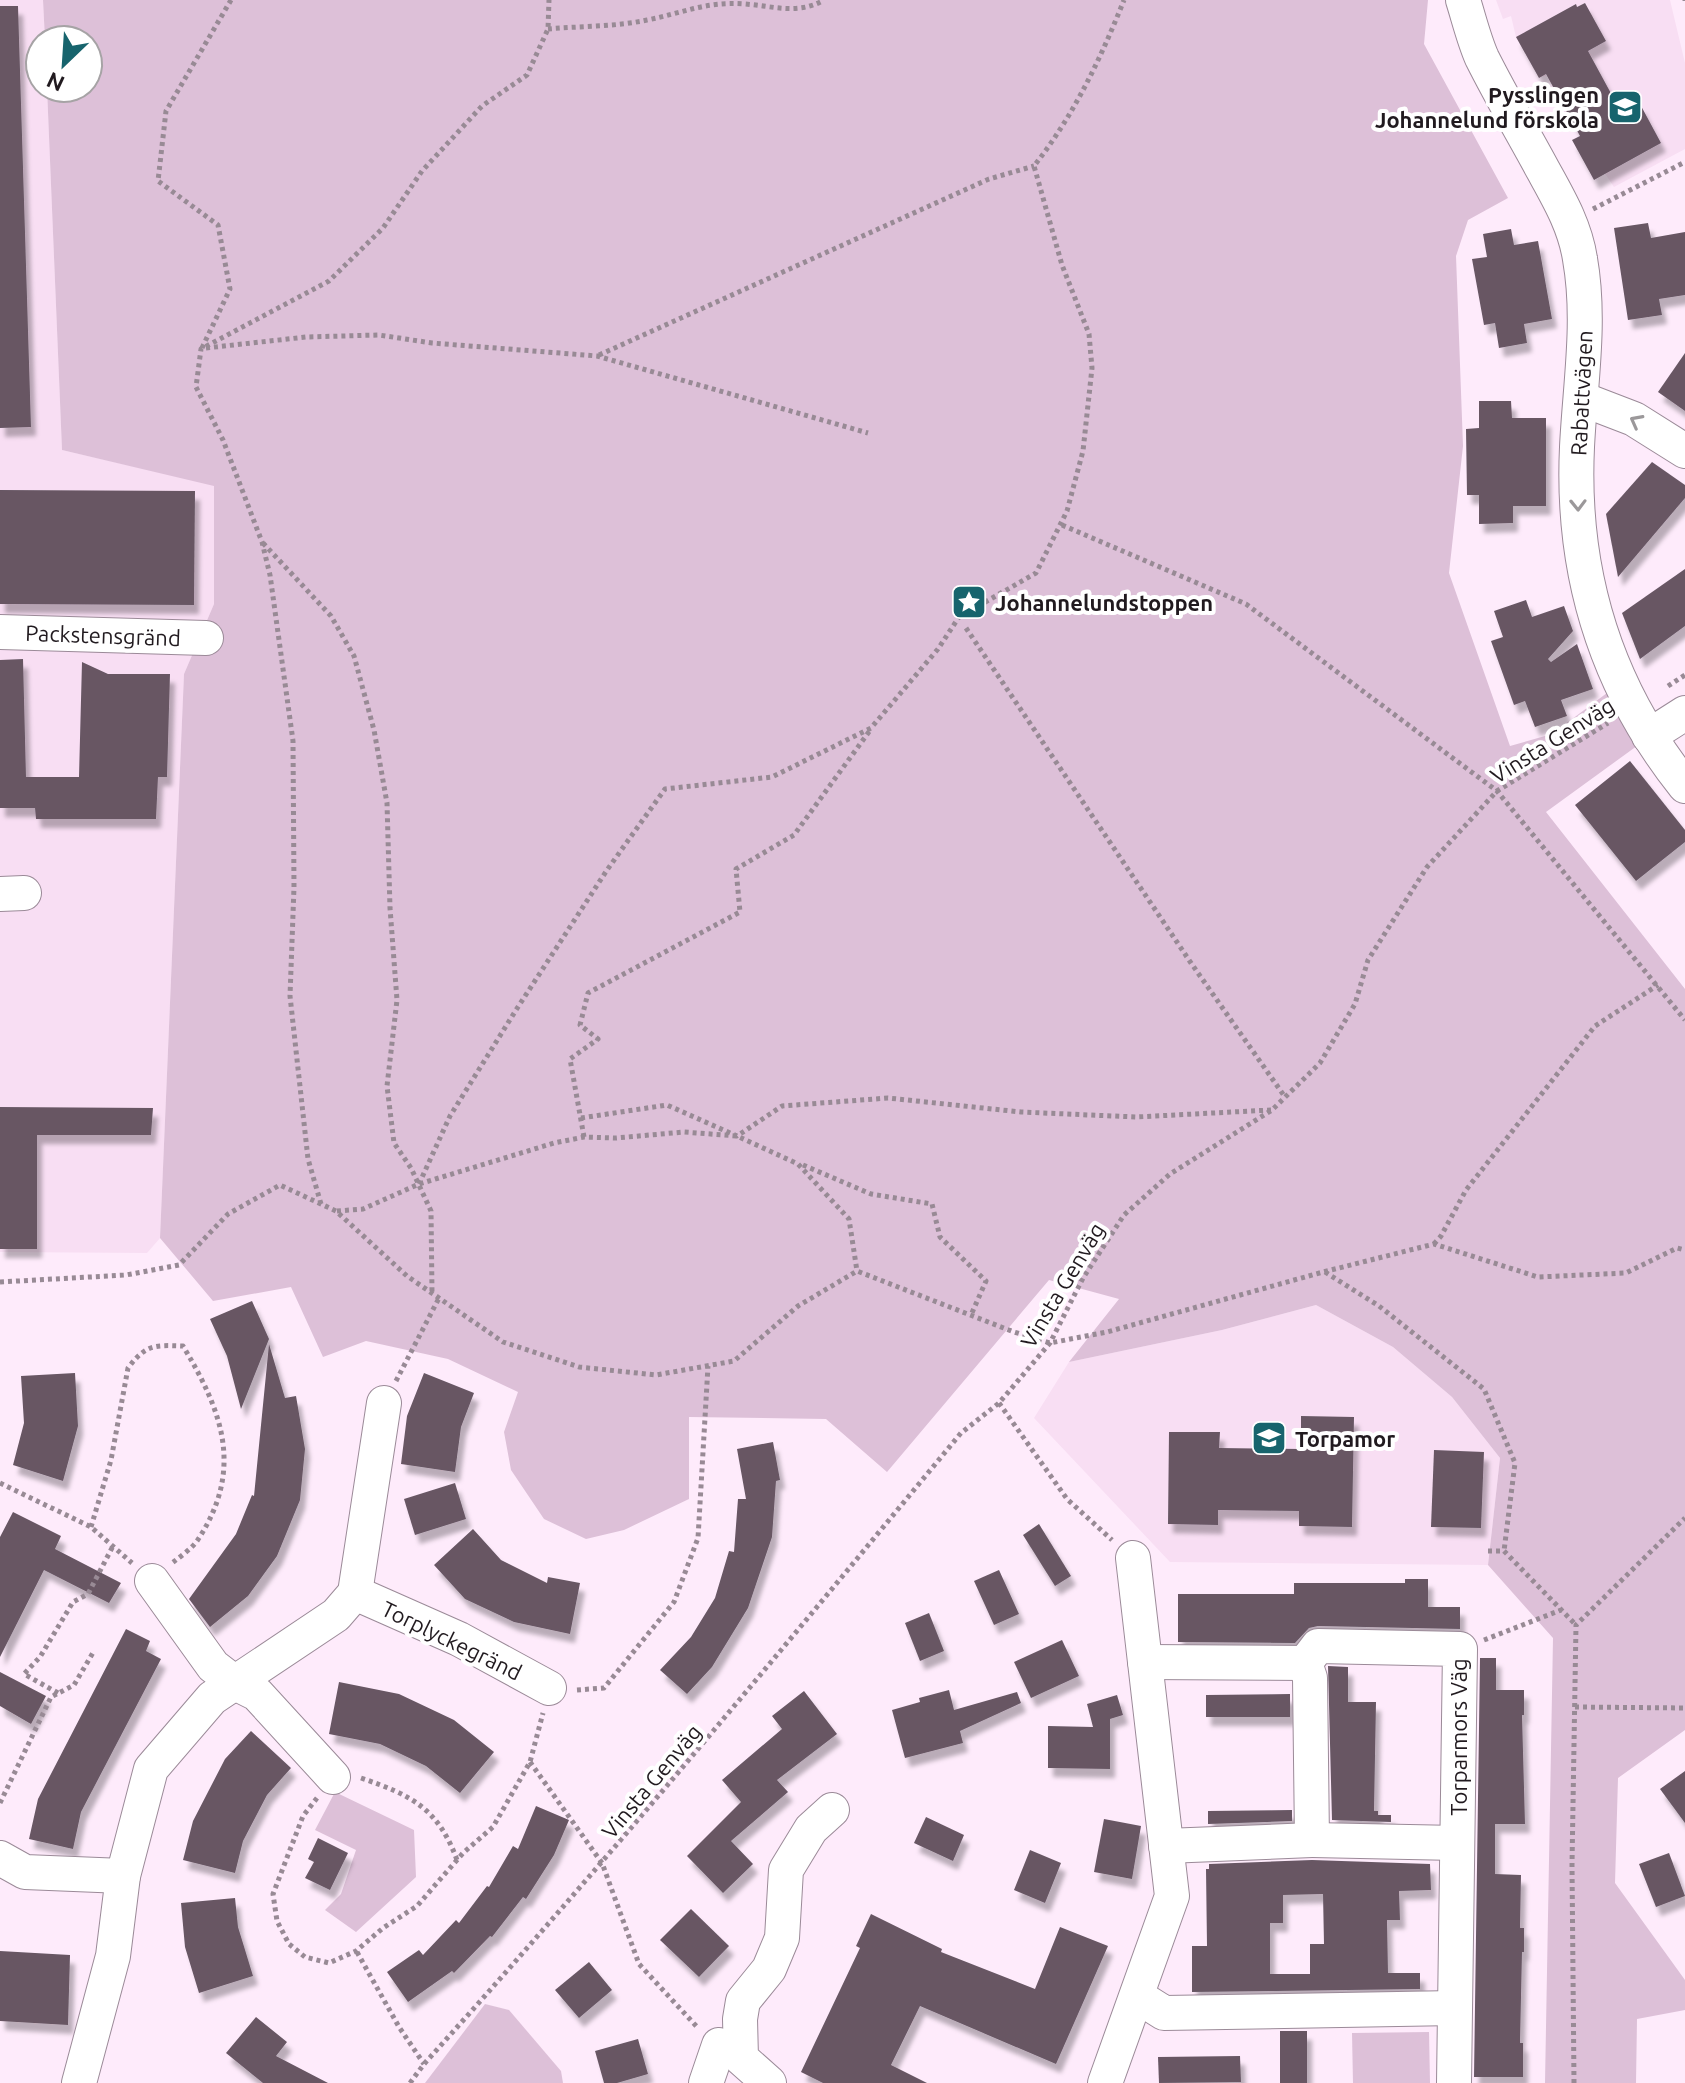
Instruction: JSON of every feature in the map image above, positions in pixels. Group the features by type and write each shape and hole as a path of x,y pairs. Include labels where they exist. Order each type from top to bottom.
{"street":[{"name":"Rabattvägen","path":"1463,0 1481,54 1570,221 1582,273 1585,327 1577,448 1578,526 1588,592 1608,657 1640,722 1685,786"},
{"path":"1582,399 1634,419 1685,451"},
{"name":"Packstensgränd","path":"0,632 206,638"},
{"path":"1640,722 1685,713"},
{"name":"Torplyckegränd","path":"79,2083 113,1956 123,1876 151,1769 212,1698 336,1615 355,1593 384,1403"},
{"path":"1105,2083 1172,1896 1133,1558"},
{"path":"152,1581 213,1666 235,1683 257,1694 333,1777"},
{"name":"Torplyckegränd","path":"355,1593 459,1639 549,1688"},
{"name":"Torparmors Väg","path":"1145,1662 1305,1663 1318,1646 1460,1649 1454,2083"},
{"path":"1305,1663 1310,1678 1312,1840"},
{"path":"769,2083 741,2058 743,2001 769,1969 782,1938 786,1870 811,1829 832,1810"},
{"name":"Torparmors Väg","path":"1166,1846 1312,1840 1457,1843"},
{"path":"0,1858 25,1872 123,1876"},
{"path":"1137,1996 1164,2013 1455,2008"},
{"path":"706,2083 719,2045"}],"path":[{"path":"231,0 166,111 158,181 218,225 230,289 201,349 196,387 223,440 262,542 270,575 293,741 294,887 290,996 308,1159 321,1204"},
{"path":"201,349 329,281 383,228 422,171 482,106 527,75 548,29 549,0"},
{"path":"548,29 647,20 692,7 720,3 783,9 810,8 824,0"},
{"path":"597,356 989,179 1034,166 1060,132 1099,62 1124,0"},
{"path":"1570,221 1685,162"},
{"path":"584,1137 570,1059 598,1039 580,1025 588,993 740,912 736,869 794,835 871,728 938,649 959,617 1036,573 1062,525 1083,451 1092,368 1089,334 1062,265 1034,166"},
{"path":"201,349 306,337 379,335 432,343 597,356 868,433"},
{"path":"1062,525 1246,604 1497,791 1685,1020"},
{"path":"262,542 331,616 354,656 374,730 387,803 397,1000 387,1086 394,1143 431,1211 432,1293"},
{"path":"966,628 1285,1097"},
{"name":"Vinsta Genväg","path":"410,2083 765,1671 961,1433 999,1403 1050,1343 1083,1278 1124,1215 1170,1174 1272,1110 1320,1063 1355,1004 1368,960 1427,867 1497,791 1640,722 1685,675"},
{"path":"419,1184 450,1116 516,1010 607,870 665,789 772,777 871,728"},
{"path":"1434,1244 1466,1190 1595,1026 1658,985"},
{"path":"336,1211 363,1209 419,1184 554,1143 584,1137 684,1132 737,1136 782,1106 888,1098 1021,1112 1136,1117 1272,1110"},
{"path":"581,1118 667,1105 871,1194 932,1204 940,1237 986,1281 971,1315"},
{"path":"798,1164 849,1219 857,1271"},
{"path":"0,1282 126,1275 179,1265 228,1214 280,1185 336,1211 407,1276 503,1342 579,1367 656,1375 734,1361 798,1306 857,1271"},
{"path":"857,1271 1050,1343 1107,1332 1434,1244 1538,1277 1626,1273 1677,1248 1685,1250"},
{"path":"1323,1272 1379,1306 1484,1389 1515,1463 1504,1551"},
{"path":"384,1403 439,1298"},
{"path":"0,1483 91,1527 152,1581 198,1540 223,1488 226,1446 206,1384 183,1346 154,1345 137,1355 128,1368 111,1460 91,1527"},
{"path":"457,1860 452,1845 426,1808 401,1792 373,1782 333,1777 303,1816 273,1894 277,1921 289,1944 305,1957 329,1963 356,1951 383,1928 417,1906 457,1860 493,1827 530,1762 549,1688 566,1691 604,1688 674,1602 698,1538 708,1366"},
{"path":"999,1403 1067,1499 1133,1558"},
{"path":"1574,2083 1572,1865 1576,1625 1685,1518"},
{"path":"58,1693 24,1674 40,1657 73,1602 88,1594 113,1546"},
{"path":"1488,1551 1504,1551 1576,1625"},
{"path":"1460,1649 1561,1610"},
{"path":"0,1803 51,1697 74,1685 94,1651"},
{"path":"1575,1707 1685,1708"},
{"path":"530,1762 602,1863 639,1964 706,2037 719,2045"},
{"path":"356,1951 424,2064"}],"shaded area":[{"path":"0,0 43,0 44,24 24,24 24,104 48,104 62,450 214,485 214,604 184,674 160,1238 147,1253 0,1252"},
{"path":"43,0 1428,0 1424,44 1508,198 1468,220 1456,256 1463,446 1449,573 1510,746 1552,734 1611,690 1641,743 1546,812 1685,989 1685,1730 1618,1778 1615,1883 1685,1980 1685,2010 1637,2019 1636,2083 1545,2083 1553,1638 1488,1565 1500,1458 1452,1397 1393,1347 1316,1305 1222,1330 1069,1362 1119,1299 1049,1280 887,1472 826,1419 689,1417 689,1499 624,1530 586,1539 544,1519 511,1470 504,1432 518,1392 448,1359 366,1341 323,1357 291,1287 213,1301 160,1238 184,674 214,604 214,486 62,450 48,104 104,104 104,24 44,24"},
{"name":"Pysslingen Johannelund förskola","path":"1496,0 1670,0 1685,63 1685,149 1614,187 1580,136 1547,75 1539,78 1516,37 1511,16 1503,19"},
{"name":"Torpamor","path":"1316,1305 1393,1347 1452,1397 1500,1458 1488,1565 1170,1562 1034,1418 1069,1362 1222,1330"},
{"path":"335,1792 414,1830 416,1877 356,1932 325,1910 341,1894 356,1850 315,1830"},
{"path":"485,2004 509,2010 561,2071 563,2083 425,2083"},
{"path":"1429,2032 1430,2083 1353,2083 1352,2033"}],"building":[{"path":"1585,3 1606,41 1588,51 1620,110 1631,104 1633,108 1640,104 1661,143 1594,180 1572,140 1580,136 1546,74 1539,78 1516,37 1576,4 1577,7"},
{"path":"0,6 18,6 31,427 0,428"},
{"path":"1648,223 1651,238 1685,232 1685,295 1659,299 1662,315 1628,320 1614,228"},
{"path":"1511,229 1514,245 1538,241 1552,319 1524,324 1527,343 1499,348 1495,323 1484,325 1472,259 1487,257 1483,234"},
{"path":"1685,353 1685,411 1658,392"},
{"path":"1479,401 1511,401 1512,418 1546,418 1546,506 1513,506 1513,523 1479,524 1479,495 1467,495 1466,429 1479,428"},
{"path":"1652,462 1685,485 1685,498 1618,577 1606,514"},
{"path":"0,490 195,491 194,605 0,604"},
{"path":"1685,569 1685,626 1640,659 1622,613"},
{"path":"1526,600 1532,617 1564,606 1573,631 1548,659 1551,662 1577,644 1593,689 1561,700 1567,716 1535,727 1525,701 1514,705 1491,641 1503,637 1494,611"},
{"path":"23,659 26,777 79,777 82,662 108,674 170,674 167,777 158,777 156,819 36,819 35,808 0,808 0,660"},
{"path":"1630,761 1685,830 1685,842 1636,881 1575,805"},
{"path":"0,1107 153,1108 151,1135 37,1135 37,1249 0,1249"},
{"path":"252,1301 269,1339 241,1409 227,1356 210,1319"},
{"path":"269,1344 285,1398 296,1396 305,1449 300,1500 277,1556 248,1596 210,1627 189,1599 236,1534 254,1496"},
{"path":"75,1373 78,1426 63,1481 13,1465 24,1423 21,1376"},
{"path":"424,1373 474,1393 461,1427 455,1472 401,1464 407,1416"},
{"path":"1301,1416 1354,1417 1352,1527 1299,1526 1299,1511 1218,1510 1218,1525 1168,1524 1169,1432 1220,1432 1219,1448 1301,1449"},
{"path":"773,1442 780,1480 776,1481 772,1537 748,1608 712,1667 687,1694 660,1670 691,1637 715,1598 729,1551 734,1552 738,1499 746,1499 737,1449"},
{"path":"1434,1450 1484,1452 1481,1528 1431,1527"},
{"path":"455,1483 466,1519 415,1535 404,1499"},
{"path":"13,1512 61,1536 55,1549 121,1583 109,1603 44,1570 0,1657 0,1537"},
{"path":"1039,1524 1071,1576 1055,1586 1023,1535"},
{"path":"473,1529 501,1560 547,1583 548,1577 580,1583 570,1634 514,1622 465,1599 434,1565"},
{"path":"999,1570 1019,1614 994,1625 974,1581"},
{"path":"1405,1579 1428,1579 1428,1607 1460,1607 1460,1629 1318,1626 1309,1628 1295,1643 1178,1642 1178,1594 1294,1594 1294,1583 1405,1583"},
{"path":"929,1613 944,1651 920,1661 905,1623"},
{"path":"126,1629 150,1641 146,1651 161,1659 81,1812 73,1849 29,1839 38,1799"},
{"path":"1062,1640 1079,1676 1031,1698 1014,1662"},
{"path":"1480,1658 1496,1658 1496,1690 1524,1690 1525,1824 1495,1824 1495,1874 1521,1875 1520,1928 1524,1928 1524,1952 1520,2043 1523,2043 1523,2077 1474,2077"},
{"path":"1328,1666 1348,1667 1348,1702 1376,1702 1374,1811 1378,1811 1378,1815 1391,1815 1391,1822 1332,1820"},
{"path":"0,1672 46,1696 31,1724 0,1706"},
{"path":"339,1682 399,1694 454,1720 494,1752 460,1793 426,1766 380,1744 329,1734"},
{"path":"949,1690 954,1710 1017,1692 1021,1703 960,1731 963,1743 905,1758 892,1710"},
{"path":"804,1691 837,1734 777,1780 788,1792 731,1841 753,1864 723,1893 687,1856 741,1802 722,1780 782,1729 772,1716"},
{"path":"1290,1694 1290,1717 1206,1717 1206,1695"},
{"path":"1117,1695 1123,1715 1110,1719 1110,1769 1048,1768 1048,1726 1093,1727 1087,1704"},
{"path":"251,1731 291,1768 267,1795 243,1841 235,1873 183,1860 193,1821 225,1759"},
{"path":"1685,1771 1685,1823 1660,1789"},
{"path":"536,1806 569,1820 554,1855 526,1899 523,1897 492,1937 454,1973 452,1971 408,2002 387,1972 419,1950 423,1955 456,1920 459,1923 489,1887 513,1846 518,1849"},
{"path":"1292,1810 1292,1821 1208,1824 1208,1811"},
{"path":"926,1817 964,1835 953,1861 914,1843"},
{"path":"1104,1819 1141,1826 1132,1879 1094,1872"},
{"path":"318,1838 348,1853 330,1890 305,1878 314,1862 308,1859"},
{"path":"1030,1850 1061,1863 1045,1903 1014,1890"},
{"path":"1669,1853 1685,1896 1656,1907 1639,1864"},
{"path":"1312,1860 1430,1864 1431,1890 1399,1891 1400,1920 1387,1920 1388,1973 1420,1973 1420,1989 1192,1992 1192,1946 1207,1946 1206,1869 1209,1869 1209,1864","holes":["1323,1894 1324,1944 1310,1944 1310,1974 1270,1974 1270,1923 1283,1923 1283,1895"]},
{"path":"235,1898 238,1927 253,1976 199,1993 185,1947 181,1903"},
{"path":"691,1909 729,1946 699,1977 660,1940"},
{"path":"871,1914 942,1949 941,1952 1035,1989 1060,1927 1108,1946 1056,2064 920,2006 891,2065 927,2083 823,2083 801,2072 860,1948 856,1946"},
{"path":"0,1951 70,1955 68,2025 0,2021"},
{"path":"589,1962 612,1990 579,2018 555,1990"},
{"path":"256,2017 287,2042 276,2056 328,2083 263,2083 226,2053"},
{"path":"1280,2031 1307,2031 1307,2083 1280,2083"},
{"path":"638,2039 648,2074 617,2083 604,2083 595,2051"},
{"path":"1240,2056 1241,2082 1159,2083 1158,2057"}],"place":[{"name":"Pysslingen Johannelund förskola","path":"1625,107"},
{"name":"Johannelundstoppen","path":"969,602"},
{"name":"Torpamor","path":"1269,1438"}]}
